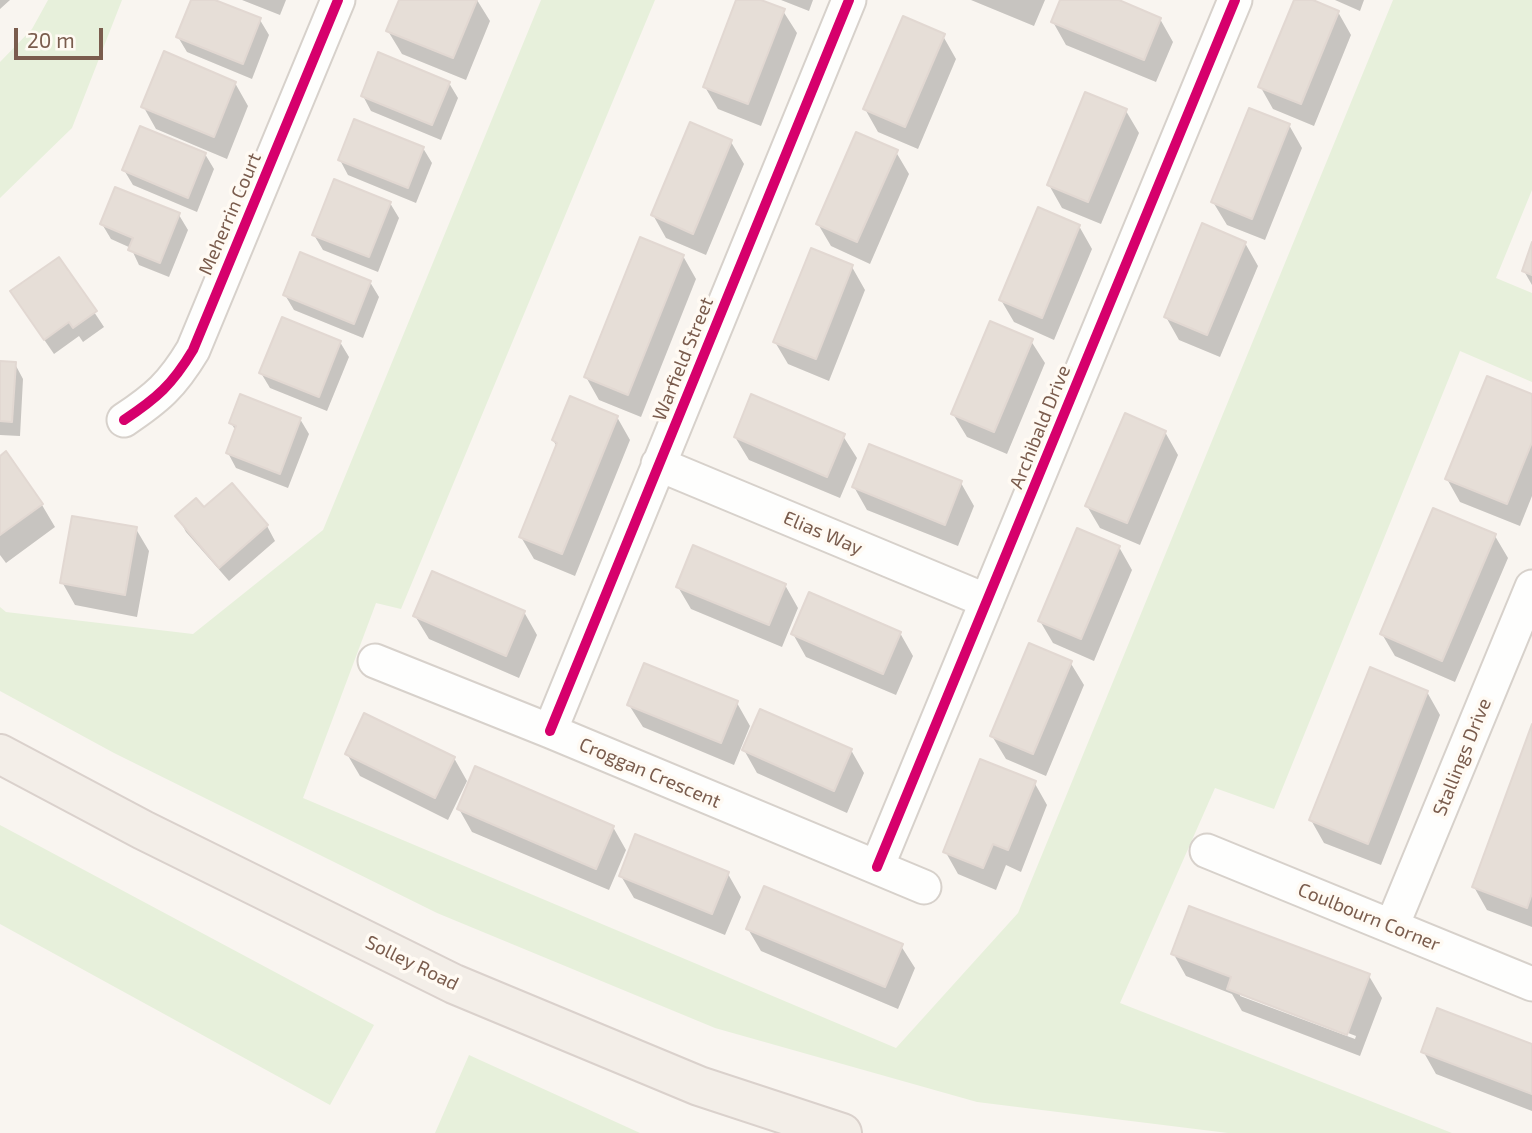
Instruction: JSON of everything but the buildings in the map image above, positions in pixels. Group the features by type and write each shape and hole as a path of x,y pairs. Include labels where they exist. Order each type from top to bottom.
{"main road":[{"name":"Solley Road","path":"0,754 143,830 454,984 699,1086 842,1133"}],"street":[{"name":"Meherrin Court","path":"124,420 155,399 176,378 193,351 338,0"},
{"name":"Warfield Street","path":"550,731 849,0"},
{"name":"Archibald Drive","path":"877,867 1235,0"},
{"name":"Elias Way","path":"659,464 987,601"},
{"name":"Stallings Drive","path":"1392,926 1532,587"},
{"name":"Croggan Crescent","path":"375,661 924,887"},
{"name":"Coulbourn Corner","path":"1207,851 1532,984"}],"green space":[{"path":"48,0 122,0 72,128 0,198 0,62 32,29"},
{"path":"541,0 655,0 401,609 376,603 303,798 896,1048 1018,913 1393,0 1532,0 1532,190 1496,278 1532,293 1532,382 1460,351 1274,809 1215,788 1120,1003 1452,1133 1228,1133 977,1102 715,1028 437,913 114,753 0,691 0,607 6,612 193,634 323,530"},
{"path":"0,825 374,1025 330,1105 0,924"},
{"path":"469,1055 640,1133 435,1133"}],"cycle path":[{"path":"124,420 163,390 193,350 338,0"},
{"path":"550,731 849,0"},
{"path":"877,867 1235,0"}]}
